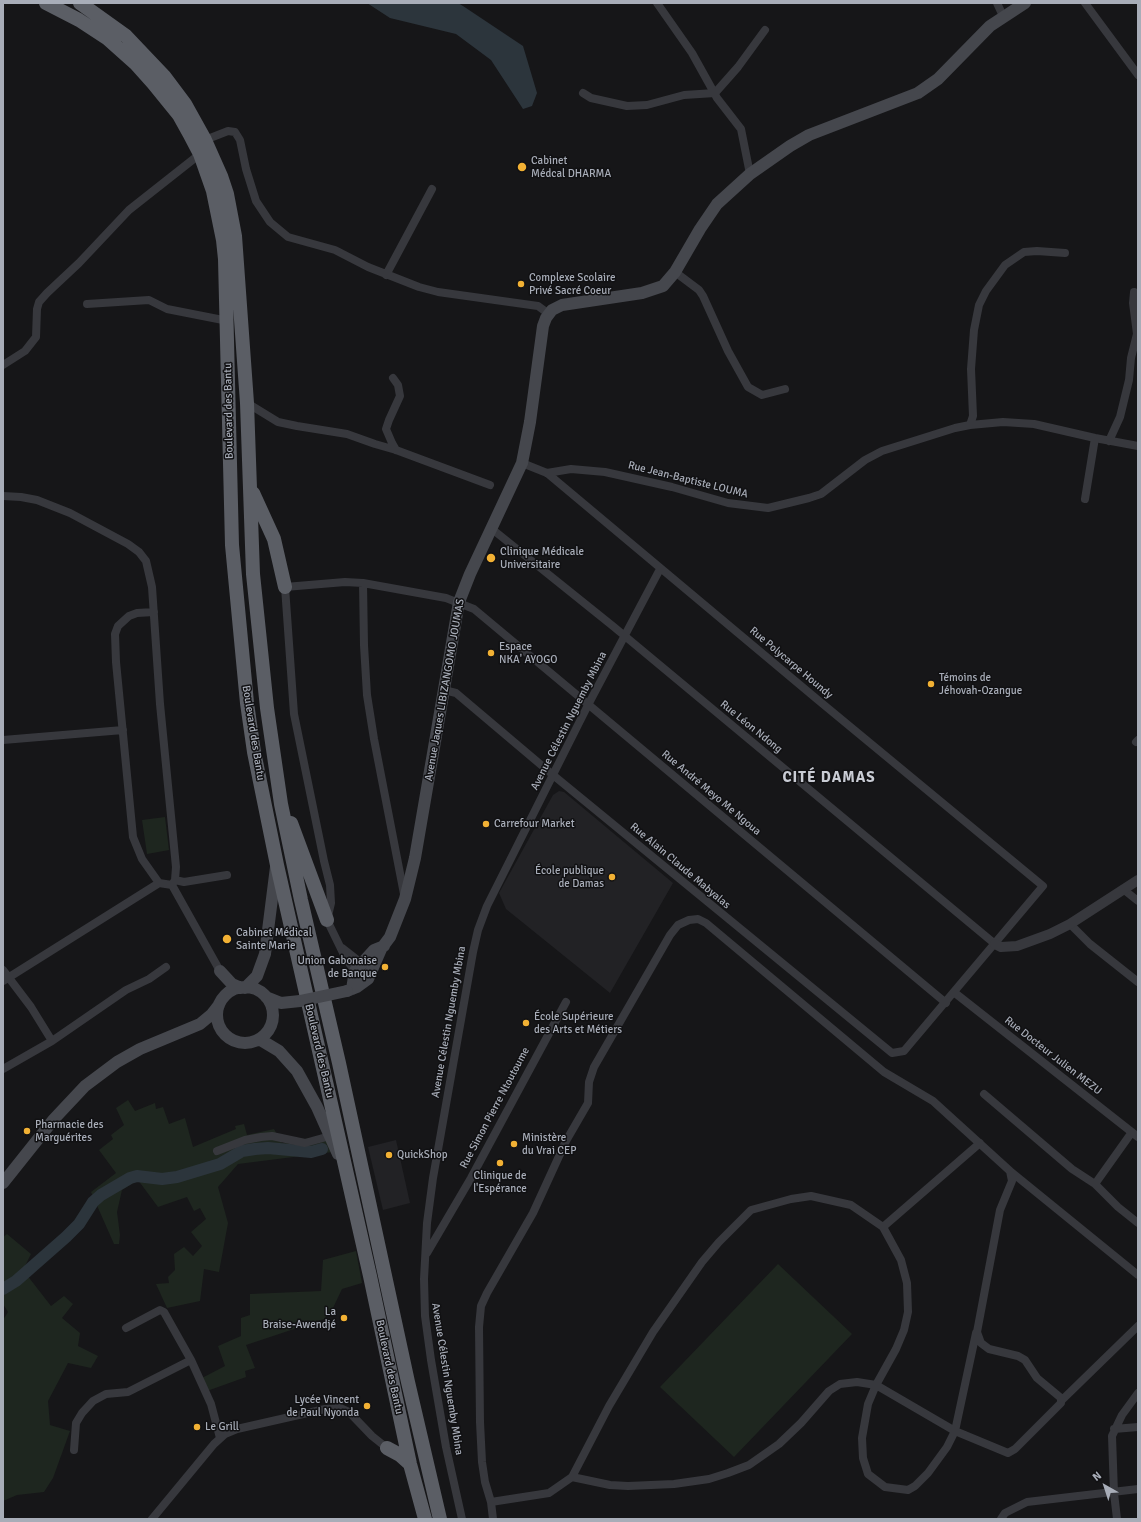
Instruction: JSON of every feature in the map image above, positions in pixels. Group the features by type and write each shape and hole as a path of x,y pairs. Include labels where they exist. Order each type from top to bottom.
{"highway":[{"name":"Boulevard des Bantu","path":"46,3 98,32 122,50 136,64 178,115 200,154 213,191 223,240 228,321 232,545 239,625 254,752 277,865 410,1464 425,1519"},
{"name":"Boulevard des Bantu","path":"80,3 110,23 142,50 176,92 206,140 221,176 235,236 247,403 253,574 267,708 281,804 301,900 338,1055 408,1382 440,1519"},
{"path":"251,489 274,539 284,587"},
{"path":"281,804 287,810 328,920"},
{"path":"387,1448 397,1445 404,1437"},
{"path":"387,1448 400,1455 410,1464"}],"main road":[{"path":"549,314 562,305 573,302 652,291 670,280 700,229 717,204 750,174 790,146 809,135 918,93 938,78 983,32 1003,16 1025,3"},
{"name":"Avenue Jaques LIBIZANGOMO JOUMAS","path":"367,980 381,949 385,946 405,899 415,858 460,602 470,574 522,464 530,422 542,326 549,314"},
{"path":"243,988 257,976 265,954 277,865"},
{"path":"349,990 358,967 377,948 385,946"},
{"path":"220,971 232,984 243,988"},
{"path":"220,971 224,983 217,1020 224,1034"},
{"path":"3,1183 54,1119 85,1086 117,1062 140,1049 206,1021 221,1001 235,989 255,989 277,1003 294,1002 349,990 367,980"},
{"path":"266,997 272,1009 272,1023"},
{"path":"194,1027 208,1028 224,1034 237,1042 245,1043 259,1039 265,1035 277,1013 294,1002"},
{"path":"259,1039 279,1051 294,1067 306,1086 345,1170"}],"street":[{"path":"658,3 692,53 714,93 741,129 750,174"},
{"path":"997,3 1003,16"},
{"path":"1085,3 1138,75"},
{"path":"583,93 590,98 627,106 647,105 684,95 714,93 738,67 765,30"},
{"path":"206,140 228,131 235,132 240,140 246,169 256,201 270,222 288,237 335,250 386,275 438,292 538,306 549,314"},
{"path":"3,365 26,351 36,337 37,309 39,302 47,293 79,263 129,210 200,154"},
{"path":"386,275 432,189"},
{"path":"970,425 973,416 971,369 974,330 979,305 986,291 1005,265 1024,252 1037,251 1065,253"},
{"path":"675,272 699,290 703,296 728,351 748,387 762,395 785,389"},
{"path":"1109,441 1120,417 1129,380 1131,358 1136,334 1133,303 1134,292"},
{"path":"87,304 149,300 167,309 228,321"},
{"path":"393,378 398,385 400,396 388,420 386,429 396,450"},
{"path":"247,403 278,422 347,434 396,450 490,485"},
{"name":"Rue Jean-Baptiste LOUMA","path":"547,473 571,469 605,472 672,487 733,504 768,508 821,494 865,460 882,451 955,428 970,425 1003,422 1034,424 1138,446"},
{"path":"1085,499 1095,438"},
{"name":"Rue Polycarpe Houndy","path":"522,464 547,473 660,569 1043,886 995,944"},
{"path":"3,496 37,500 54,506 96,527 139,552 146,561 149,571 154,612 176,867 174,882 220,971"},
{"name":"Rue Léon Ndong","path":"492,528 626,637 995,944"},
{"name":"Avenue Célestin Nguemby Mbina","path":"462,1519 446,1447 426,1327 424,1304 425,1258 427,1223 439,1136 478,930 487,906 588,705 626,637 660,569"},
{"name":"Rue André Meyo Me Ngoua","path":"284,587 345,582 363,583 446,598 460,602 474,610 946,1004"},
{"path":"363,583 364,645 367,695 375,746 405,899"},
{"path":"284,587 294,714 330,885 332,903 328,920 342,948 358,967 367,969 367,980"},
{"path":"154,612 137,613 129,616 118,626 115,634 116,662 133,837 142,859 159,883"},
{"name":"Rue Alain Claude Mabyalas","path":"444,690 456,693 553,775 892,1053 904,1051 946,1004"},
{"path":"3,740 123,730"},
{"path":"6,979 159,883 184,882 227,875"},
{"path":"946,1004 995,944 1001,948 1017,946 1033,941 1070,924 1138,880"},
{"path":"318,891 330,885"},
{"path":"1123,889 1138,901"},
{"path":"493,1519 491,1502 485,1482 482,1462 479,1327 481,1306 533,1213 566,1141 588,1103 589,1082 594,1067 670,935 678,925 689,920 698,919 706,923 884,1072 933,1101 1010,1171 1138,1275"},
{"path":"1070,924 1090,944 1138,982"},
{"path":"3,1069 52,1041 126,990 149,979 166,967"},
{"path":"3,970 6,979 31,1007 52,1041"},
{"name":"Rue Docteur Julien MEZU","path":"955,993 1135,1135"},
{"name":"Rue Simon Pierre Ntoutoume","path":"425,1258 566,1002"},
{"path":"984,1094 1072,1169 1095,1184 1118,1207 1138,1223"},
{"path":"1095,1184 1135,1135"},
{"path":"217,1151 245,1140 261,1137 272,1136 305,1143 330,1136"},
{"path":"883,1227 980,1143"},
{"path":"491,1502 549,1493 572,1478 609,1406 657,1327 702,1262 718,1242 751,1210 791,1199 811,1196 851,1205 883,1227 901,1260 907,1283 908,1312 896,1349 876,1385 865,1415 862,1448 863,1458 868,1474 885,1487 908,1490 915,1486 938,1460 955,1432 1000,1210 1012,1181 1010,1171"},
{"path":"427,1223 434,1227 444,1225"},
{"path":"126,1328 140,1319 162,1310 174,1328 191,1360 211,1404 220,1438"},
{"path":"572,1478 610,1485 628,1486 674,1484 709,1479 749,1465 780,1444 801,1424 829,1391 840,1384 857,1382 876,1385 955,1432 1011,1452 1060,1406 1062,1400 1138,1326"},
{"path":"976,1332 981,1343 989,1349 1018,1356 1025,1360 1037,1378 1062,1400"},
{"path":"74,1450 76,1423 82,1413 93,1401 106,1394 128,1392 191,1360"},
{"path":"1118,1519 1114,1493 1112,1443 1114,1429 1131,1400 1138,1393"},
{"path":"152,1519 220,1438 237,1429 334,1407 349,1412 372,1436 387,1448"},
{"path":"1114,1429 1138,1426"},
{"path":"1001,1519 1005,1513 1027,1502 1047,1498 1114,1493 1138,1489"}],"shaded area":[{"path":"367,3 458,3 463,6 523,46 537,93 532,106 523,109 491,60 456,34 390,18"},
{"path":"559,791 564,792 673,883 610,993 506,909 499,893 553,795"},
{"path":"165,817 169,850 147,854 142,820"},
{"path":"128,1100 135,1111 155,1103 156,1109 163,1107 169,1124 185,1118 193,1147 236,1129 235,1126 244,1124 247,1135 274,1129 282,1143 326,1135 333,1152 238,1164 218,1187 228,1223 219,1272 204,1269 200,1301 167,1308 156,1284 169,1283 168,1277 175,1270 174,1254 184,1247 193,1256 202,1246 191,1232 206,1219 200,1208 194,1211 187,1197 158,1207 138,1180 122,1190 117,1212 120,1235 119,1244 114,1244 91,1192 116,1173 99,1150 113,1139 111,1135 124,1125 116,1108"},
{"path":"396,1140 410,1203 383,1210 368,1147"},
{"path":"7,1234 31,1254 23,1270 51,1306 64,1296 73,1304 62,1318 80,1333 78,1346 98,1356 91,1368 68,1363 48,1401 50,1425 70,1431 53,1478 44,1492 17,1495 3,1501 3,1320 8,1312 3,1304 3,1237"},
{"path":"356,1251 362,1283 342,1289 332,1310 324,1319 246,1345 255,1368 245,1371 246,1377 207,1391 202,1378 225,1366 218,1346 241,1336 241,1318 250,1315 250,1294 321,1291 323,1260"},
{"path":"778,1264 852,1334 734,1457 660,1387"}],"waterway":[{"path":"3,1289 16,1281 66,1237 79,1224 93,1202 101,1195 130,1178 137,1176 162,1179 177,1177 220,1164 242,1151 255,1149 268,1148 311,1152 322,1149"}],"place":[{"name":"Cabinet Médcal DHARMA","path":"522,167"},
{"name":"Complexe Scolaire Privé Sacré Coeur","path":"521,284"},
{"name":"Clinique Médicale Universitaire","path":"491,558"},
{"name":"Espace NKA' AYOGO","path":"491,653"},
{"name":"Témoins de Jéhovah-Ozangue","path":"931,684"},
{"name":"Carrefour Market","path":"486,824"},
{"name":"École publique de Damas","path":"612,877"},
{"name":"Cabinet Médical Sainte Marie","path":"227,939"},
{"name":"Union Gabonaise de Banque","path":"385,967"},
{"name":"École Supérieure des Arts et Métiers","path":"526,1023"},
{"name":"Pharmacie des Marguérites","path":"27,1131"},
{"name":"Ministère du Vrai CEP","path":"514,1144"},
{"name":"QuickShop","path":"389,1155"},
{"name":"Clinique de l'Espérance","path":"500,1163"},
{"name":"La Braise-Awendjé","path":"344,1318"},
{"name":"Lycée Vincent de Paul Nyonda","path":"367,1406"},
{"name":"Le Grill","path":"197,1427"}],"district":[{"name":"CITÉ DAMAS","path":"829,778"}]}
